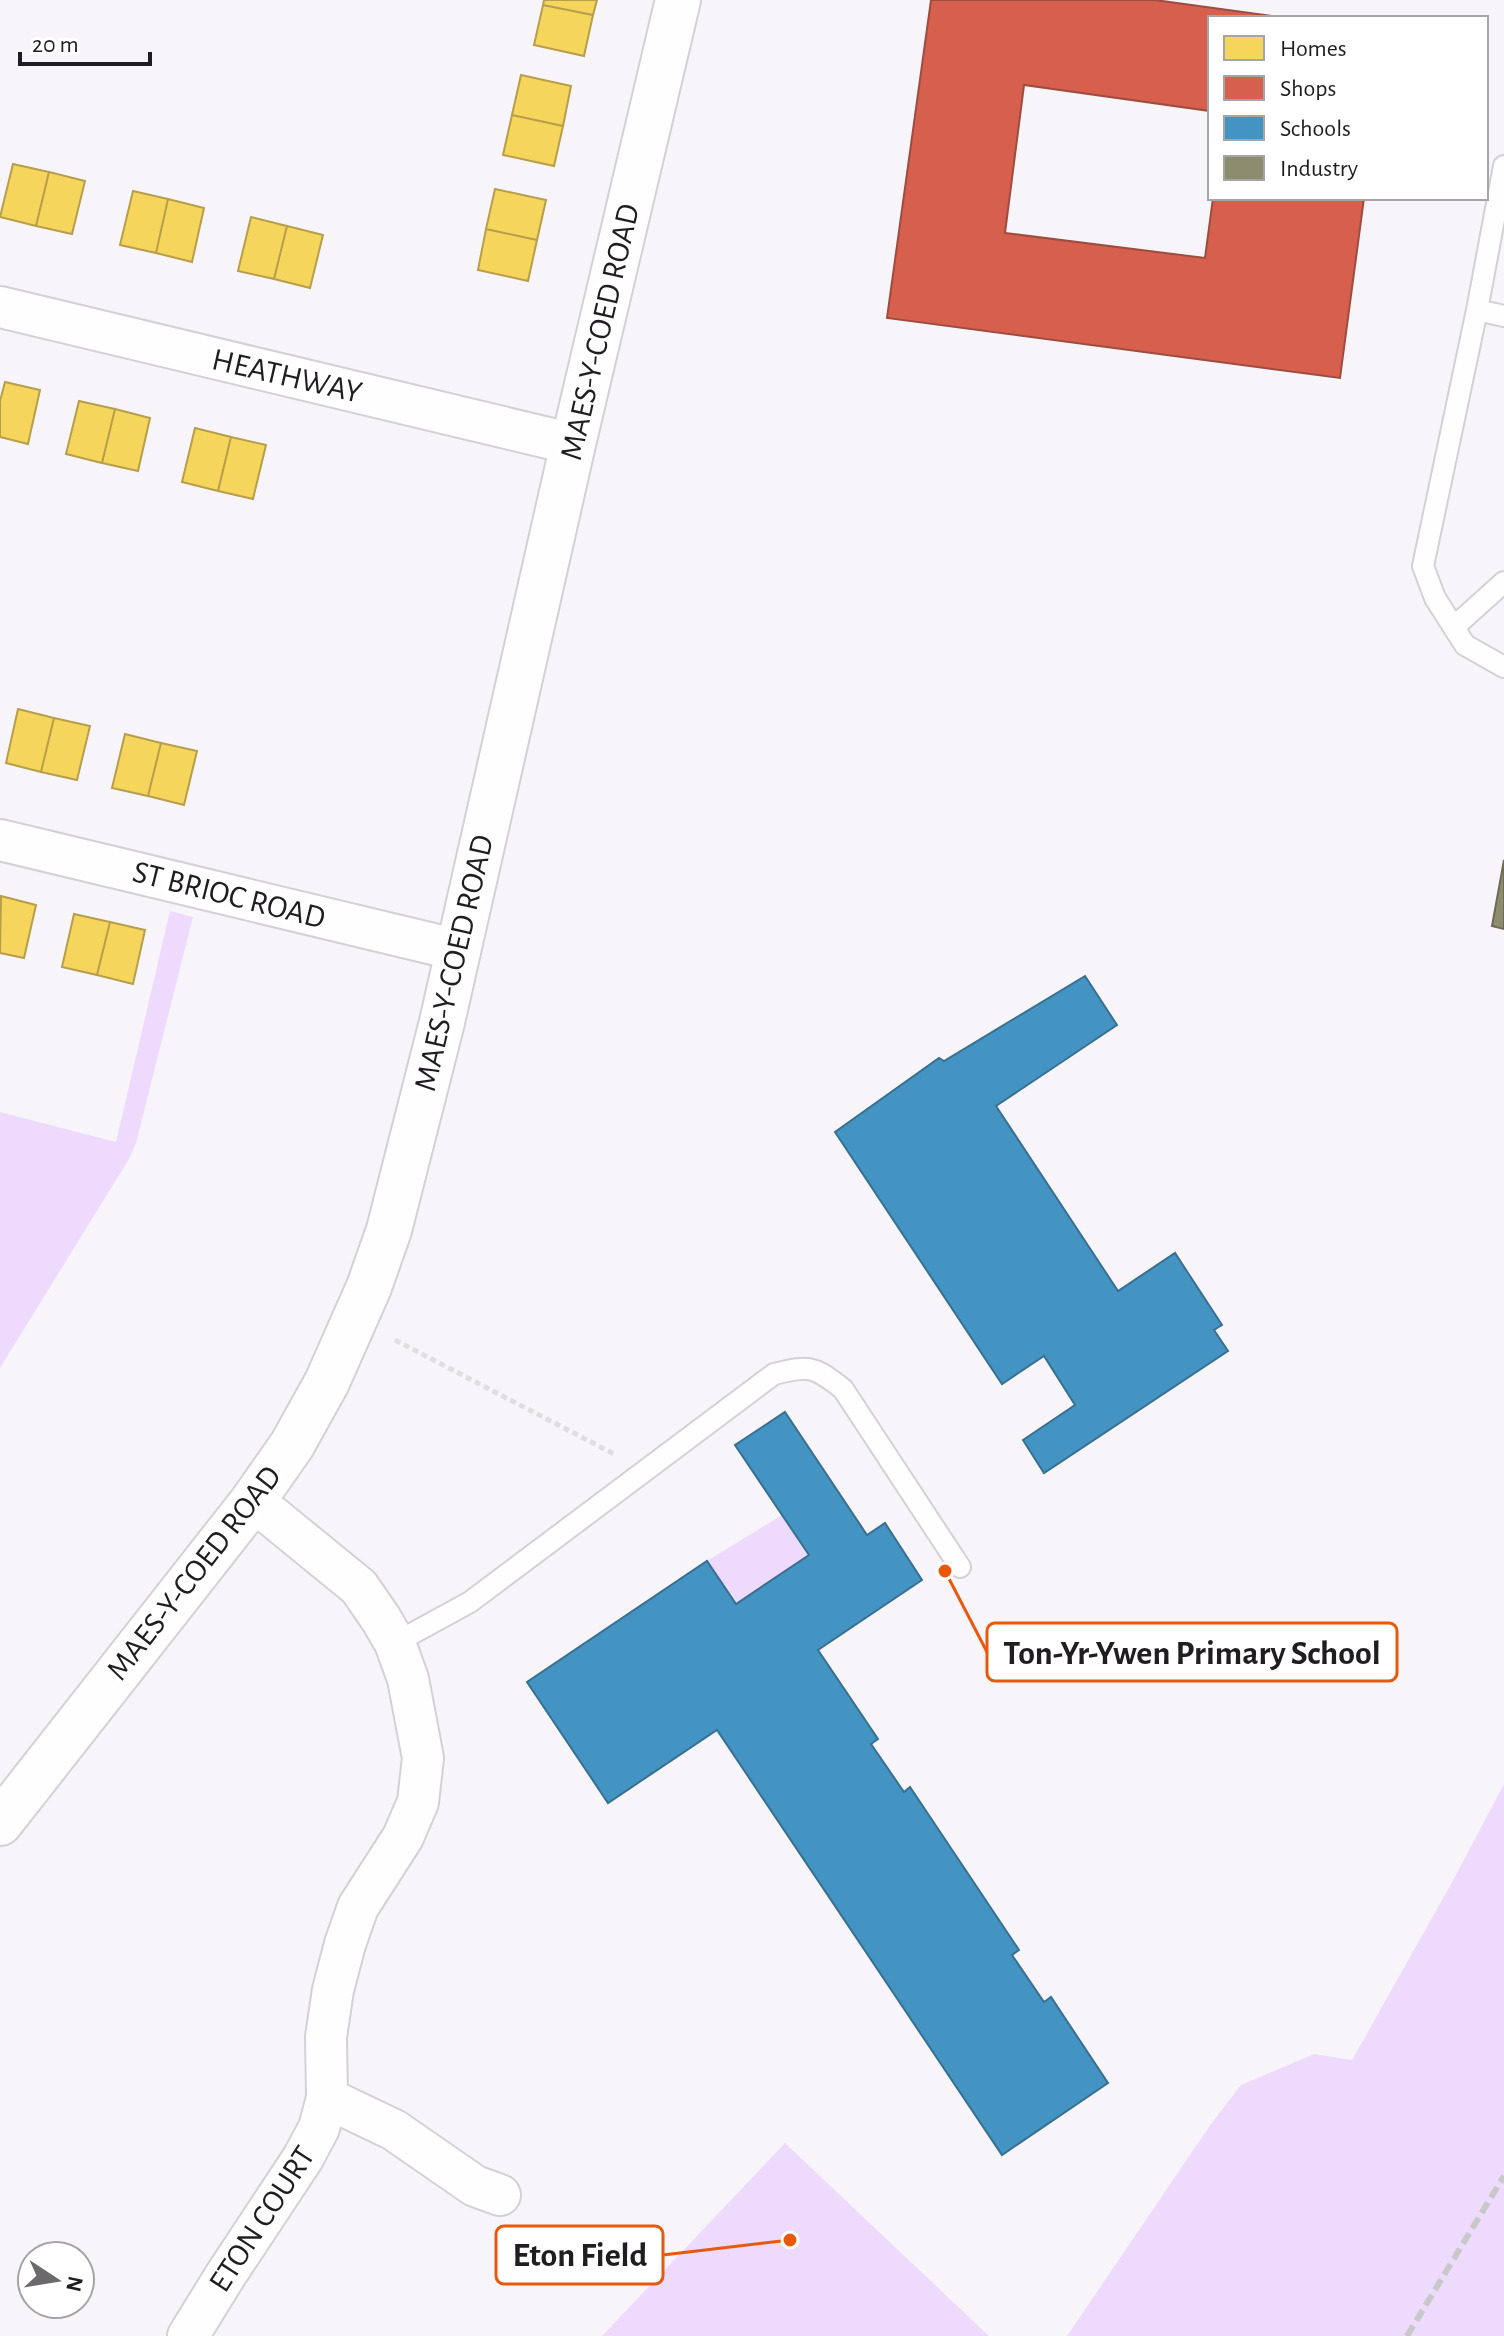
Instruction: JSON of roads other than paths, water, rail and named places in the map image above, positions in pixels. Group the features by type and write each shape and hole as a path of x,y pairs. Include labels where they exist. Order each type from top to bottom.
{"street":[{"name":"MAES-Y-COED ROAD","path":"0,1823 252,1502 309,1418 369,1287 393,1217 458,950 678,0"},
{"name":"HEATHWAY","path":"0,307 573,444"},
{"name":"ST BRIOC ROAD","path":"0,840 458,950"},
{"name":"ETON COURT","path":"188,2336 303,2158 319,2128 327,2098 326,2037 333,1990 345,1944 358,1907 403,1837 418,1802 423,1758 411,1689 395,1643 359,1587 252,1502"},
{"path":"327,2098 394,2130 475,2186 500,2195"}],"lane":[{"path":"1504,166 1423,566 1435,598 1465,645 1504,667"},
{"path":"1477,310 1504,316"},
{"path":"1454,627 1504,582"},
{"path":"395,1643 470,1602 774,1374 801,1367 823,1373 843,1389 960,1567"}],"railway":[{"path":"1407,2336 1504,2176"}],"place":[{"name":"Ton-Yr-Ywen Primary School","path":"945,1571"},
{"name":"Eton Field","path":"790,2240"}]}
